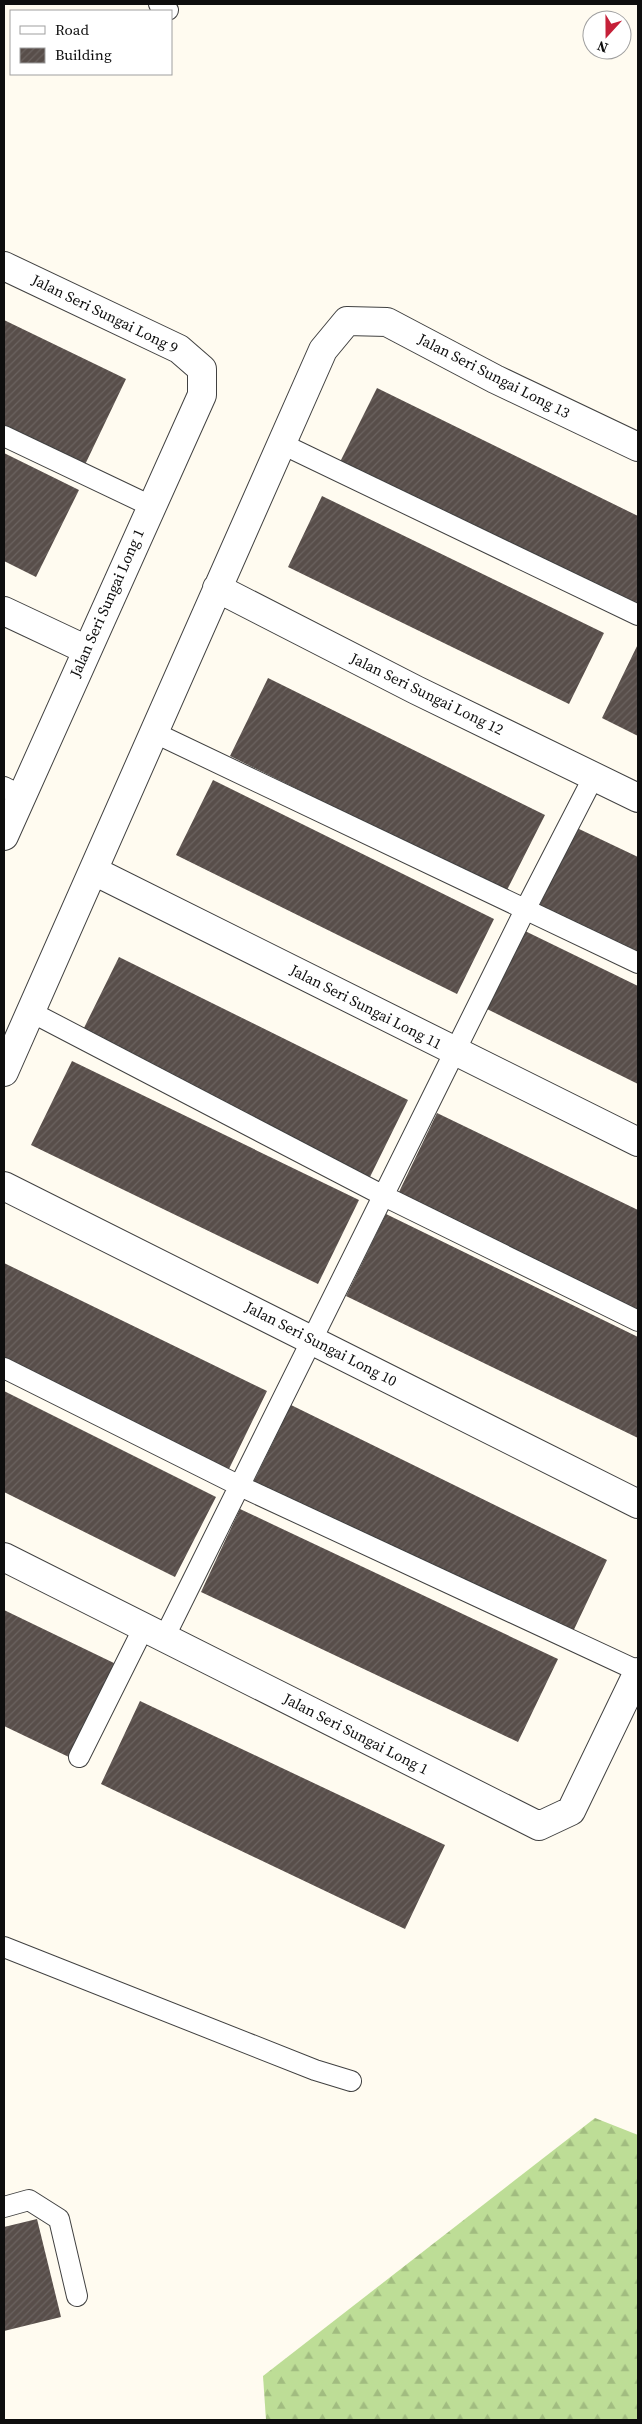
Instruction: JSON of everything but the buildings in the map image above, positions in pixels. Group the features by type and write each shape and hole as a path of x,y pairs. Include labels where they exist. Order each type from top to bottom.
{"street":[{"name":"Jalan Seri Sungai Long 9","path":"4,266 179,349 202,369"},
{"name":"Jalan Seri Sungai Long 13","path":"282,444 323,350 347,321 387,322 495,379 638,447"},
{"name":"Jalan Seri Sungai Long 1","path":"4,836 13,792 87,650 202,395 202,369"},
{"path":"4,1072 282,444"},
{"name":"Jalan Seri Sungai Long 12","path":"217,588 416,690 638,798"},
{"path":"4,611 87,650"},
{"name":"Jalan Seri Sungai Long 11","path":"94,870 638,1142"},
{"name":"Jalan Seri Sungai Long 10","path":"4,1186 638,1504"},
{"name":"Jalan Seri Sungai Long 1","path":"4,1557 539,1826 571,1811 638,1671"}],"lane":[{"path":"4,436 151,506"},
{"path":"282,444 638,615"},
{"path":"153,732 638,963"},
{"path":"78,1757 240,1486 525,910 594,776"},
{"path":"31,1012 384,1196 638,1321"},
{"path":"4,1368 240,1486 638,1671"},
{"path":"4,1947 315,2070 351,2081"},
{"path":"4,2207 29,2200 59,2219 77,2296"}],"green space":[{"path":"595,2118 638,2135 638,2420 266,2420 263,2376"}]}
